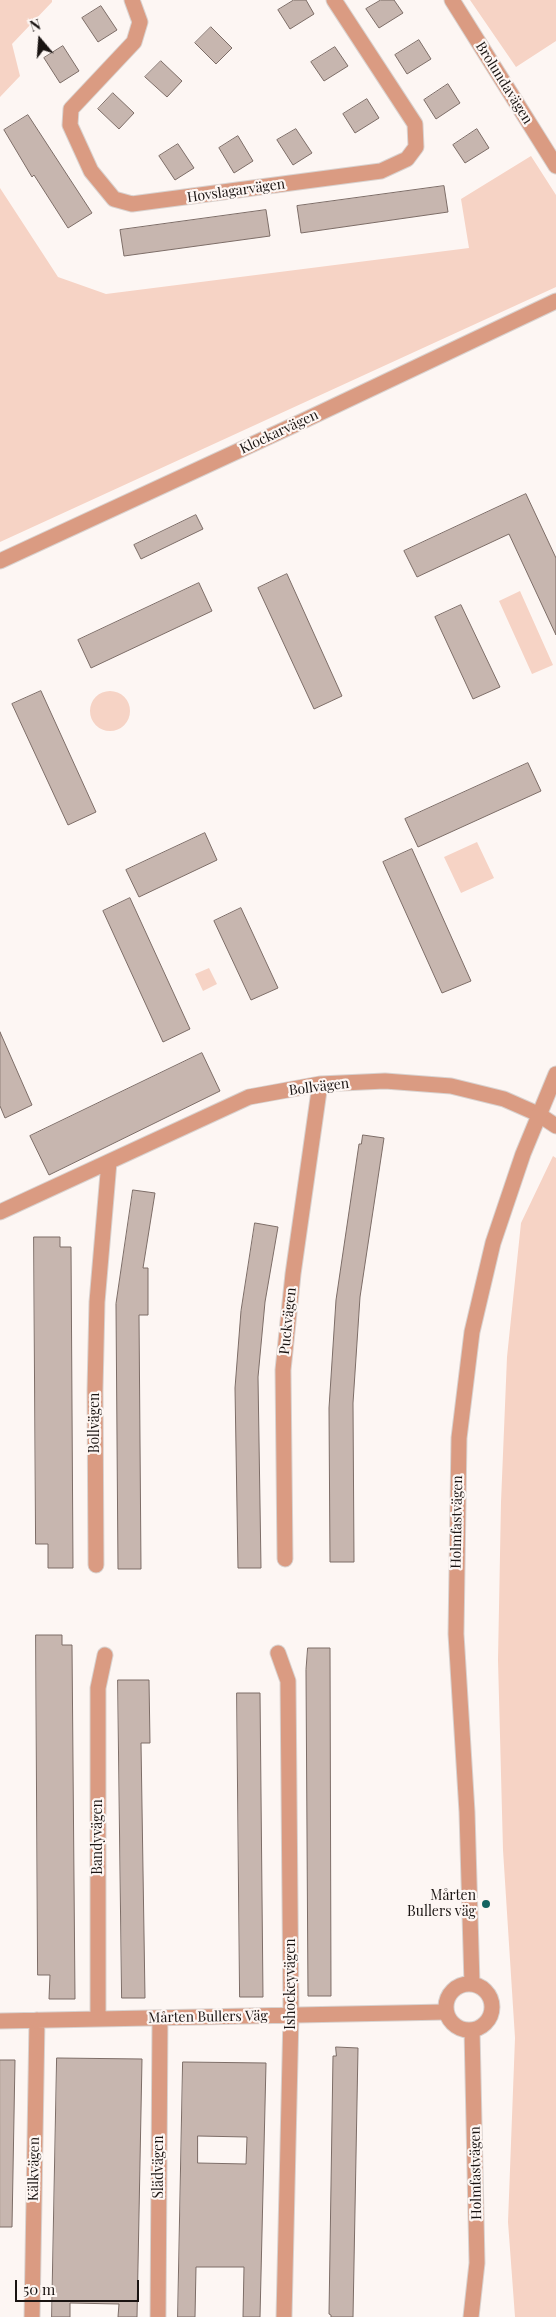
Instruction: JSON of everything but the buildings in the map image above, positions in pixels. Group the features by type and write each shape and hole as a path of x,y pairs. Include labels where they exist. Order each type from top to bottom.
{"street":[{"name":"Hovslagarvägen","path":"132,0 140,22 134,42 71,109 70,125 91,172 114,199 132,204 381,171 407,159 416,147 416,124 334,0"},
{"name":"Brolundavägen","path":"452,0 551,147 556,166"},
{"name":"Klockarvägen","path":"0,561 556,301"},
{"name":"Holmfastvägen","path":"472,1984 467,1812 456,1634 459,1438 472,1332 493,1243 538,1114 556,1074"},
{"name":"Bollvägen","path":"0,1212 249,1097 320,1084 386,1081 451,1086 504,1100 538,1114 556,1126"},
{"name":"Puckvägen","path":"286,1559 283,1370 293,1274 320,1084"},
{"name":"Bollvägen","path":"96,1565 97,1302 109,1162"},
{"name":"Ishockeyvägen","path":"278,1653 288,1681 291,2015 284,2317"},
{"name":"Bandyvägen","path":"98,2019 98,1688 104,1655"},
{"path":"472,1984 486,1992 492,2007 486,2022 472,2030 458,2027 452,2023 446,2012 447,1999 453,1990 462,1985 472,1984"},
{"name":"Mårten Bullers Väg","path":"0,2021 446,2012"},
{"name":"Slädvägen","path":"158,2317 160,2018"},
{"name":"Kälkvägen","path":"32,2317 37,2020"},
{"name":"Holmfastvägen","path":"471,2317 476,2263 472,2030"}],"shaded area":[{"path":"0,0 52,0 52,2 12,44 20,76 0,97"},
{"path":"470,0 556,0 556,41 516,67"},
{"path":"531,156 556,195 556,287 0,542 0,188 58,277 106,294 469,248 461,199"},
{"path":"520,591 553,665 532,674 499,601"},
{"path":"114,691 121,694 127,700 130,711 129,719 121,728 114,731 106,731 99,728 91,719 90,707 93,700 102,692"},
{"path":"477,842 494,878 461,893 444,857"},
{"path":"209,968 217,984 203,991 195,974"},
{"path":"553,1156 556,1158 556,2317 515,2317 508,2222 515,2038 503,1850 498,1660 501,1502 507,1357 521,1223"}],"place":[{"name":"Mårten Bullers väg","path":"486,1904"}]}
